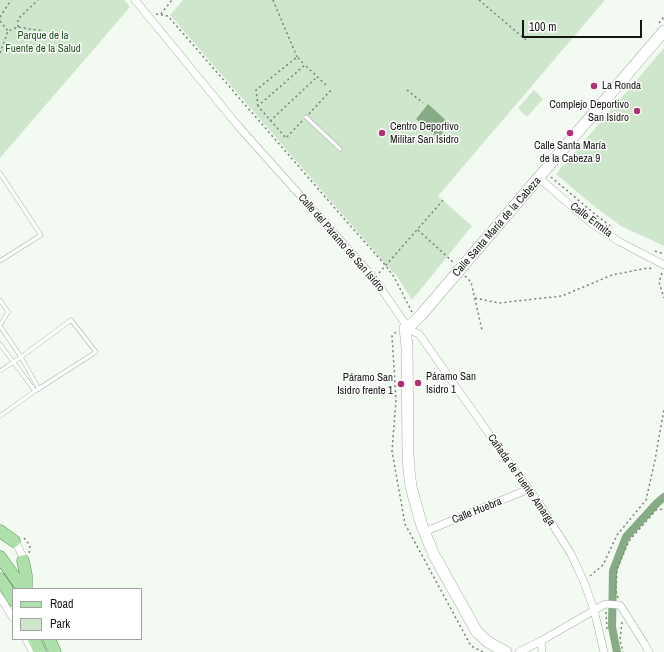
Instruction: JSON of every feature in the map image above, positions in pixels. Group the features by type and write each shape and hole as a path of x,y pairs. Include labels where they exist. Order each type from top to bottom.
{"main road":[{"path":"0,531 14,541"},
{"path":"0,557 22,586"},
{"path":"22,586 26,575 23,561"},
{"path":"1,590 12,600"},
{"path":"34,640 40,652"},
{"path":"50,640 56,652"}],"street":[{"name":"Calle del Páramo de San Isidro","path":"134,0 151,16 239,127 374,278 404,322 407,347 407,433 409,470 414,498 424,532 434,555 478,632 488,642 506,652"},
{"name":"Calle Santa María de la Cabeza","path":"405,328 421,315 544,176 664,30"},
{"name":"Calle Ermita","path":"544,176 592,223 620,242 664,265"},
{"name":"Calle Ermita","path":"647,256 664,260"},
{"name":"Cañada de Fuente Amarga","path":"405,328 419,334 539,503 571,554 584,582 594,610 604,652"},
{"name":"Calle Huebra","path":"424,532 529,489"},
{"path":"0,536 4,536 16,543 22,555 23,561"},
{"path":"12,616 1,590 22,586"},
{"path":"519,652 605,604 621,608 649,652"},
{"path":"27,640 33,652"},
{"path":"541,641 542,652"}],"lane":[{"path":"306,117 340,149"},
{"path":"0,173 41,235 0,261"},
{"path":"0,300 8,312 0,326 21,356 37,390"},
{"path":"0,370 71,320 96,352 0,416"},
{"path":"0,344 37,390"}],"path":[{"path":"0,17 10,0"},
{"path":"18,27 18,19 38,0"},
{"path":"151,16 160,14 172,0"},
{"path":"273,0 297,57 328,87"},
{"path":"479,0 526,40"},
{"name":"Calle del Páramo de San Isidro","path":"151,16 160,14 168,16 386,266 394,277 412,312"},
{"path":"0,21 8,31"},
{"path":"0,53 8,31 18,27 43,31"},
{"path":"297,57 256,90 258,106 286,138 331,90"},
{"path":"258,106 305,65"},
{"path":"270,121 317,77"},
{"path":"407,90 423,103"},
{"path":"544,176 618,231"},
{"path":"374,278 444,199"},
{"path":"418,230 471,282 482,330"},
{"path":"654,251 664,254"},
{"path":"475,298 499,303 562,296 612,275 648,268 656,269"},
{"path":"664,270 659,282 664,298"},
{"path":"584,582 603,564 617,535 646,500 664,409"},
{"path":"623,652 620,640 621,608 616,590 617,569 628,541 656,510 664,509"},
{"path":"605,604 607,633"}],"green space":[{"name":"Parque de la Fuente de la Salud","path":"0,0 124,0 130,7 0,158"},
{"name":"Centro Deportivo Militar San Isidro","path":"183,0 605,0 438,196 472,226 412,300 397,276 170,15"},
{"name":"Complejo Deportivo San Isidro","path":"664,48 664,246 621,226 595,207 556,174"},
{"path":"534,90 543,99 527,117 518,108"}],"shaded area":[{"path":"428,104 450,124 438,138 416,119"}],"waterway":[{"path":"617,652 612,627 613,571 626,537 664,497"}],"place":[{"name":"La Ronda","path":"594,86"},
{"name":"Complejo Deportivo San Isidro","path":"637,111"},
{"name":"Centro Deportivo Militar San Isidro","path":"382,133"},
{"name":"Calle Santa María de la Cabeza 9","path":"570,133"},
{"name":"Páramo San Isidro 1","path":"418,383"},
{"name":"Páramo San Isidro frente 1","path":"401,384"}]}
